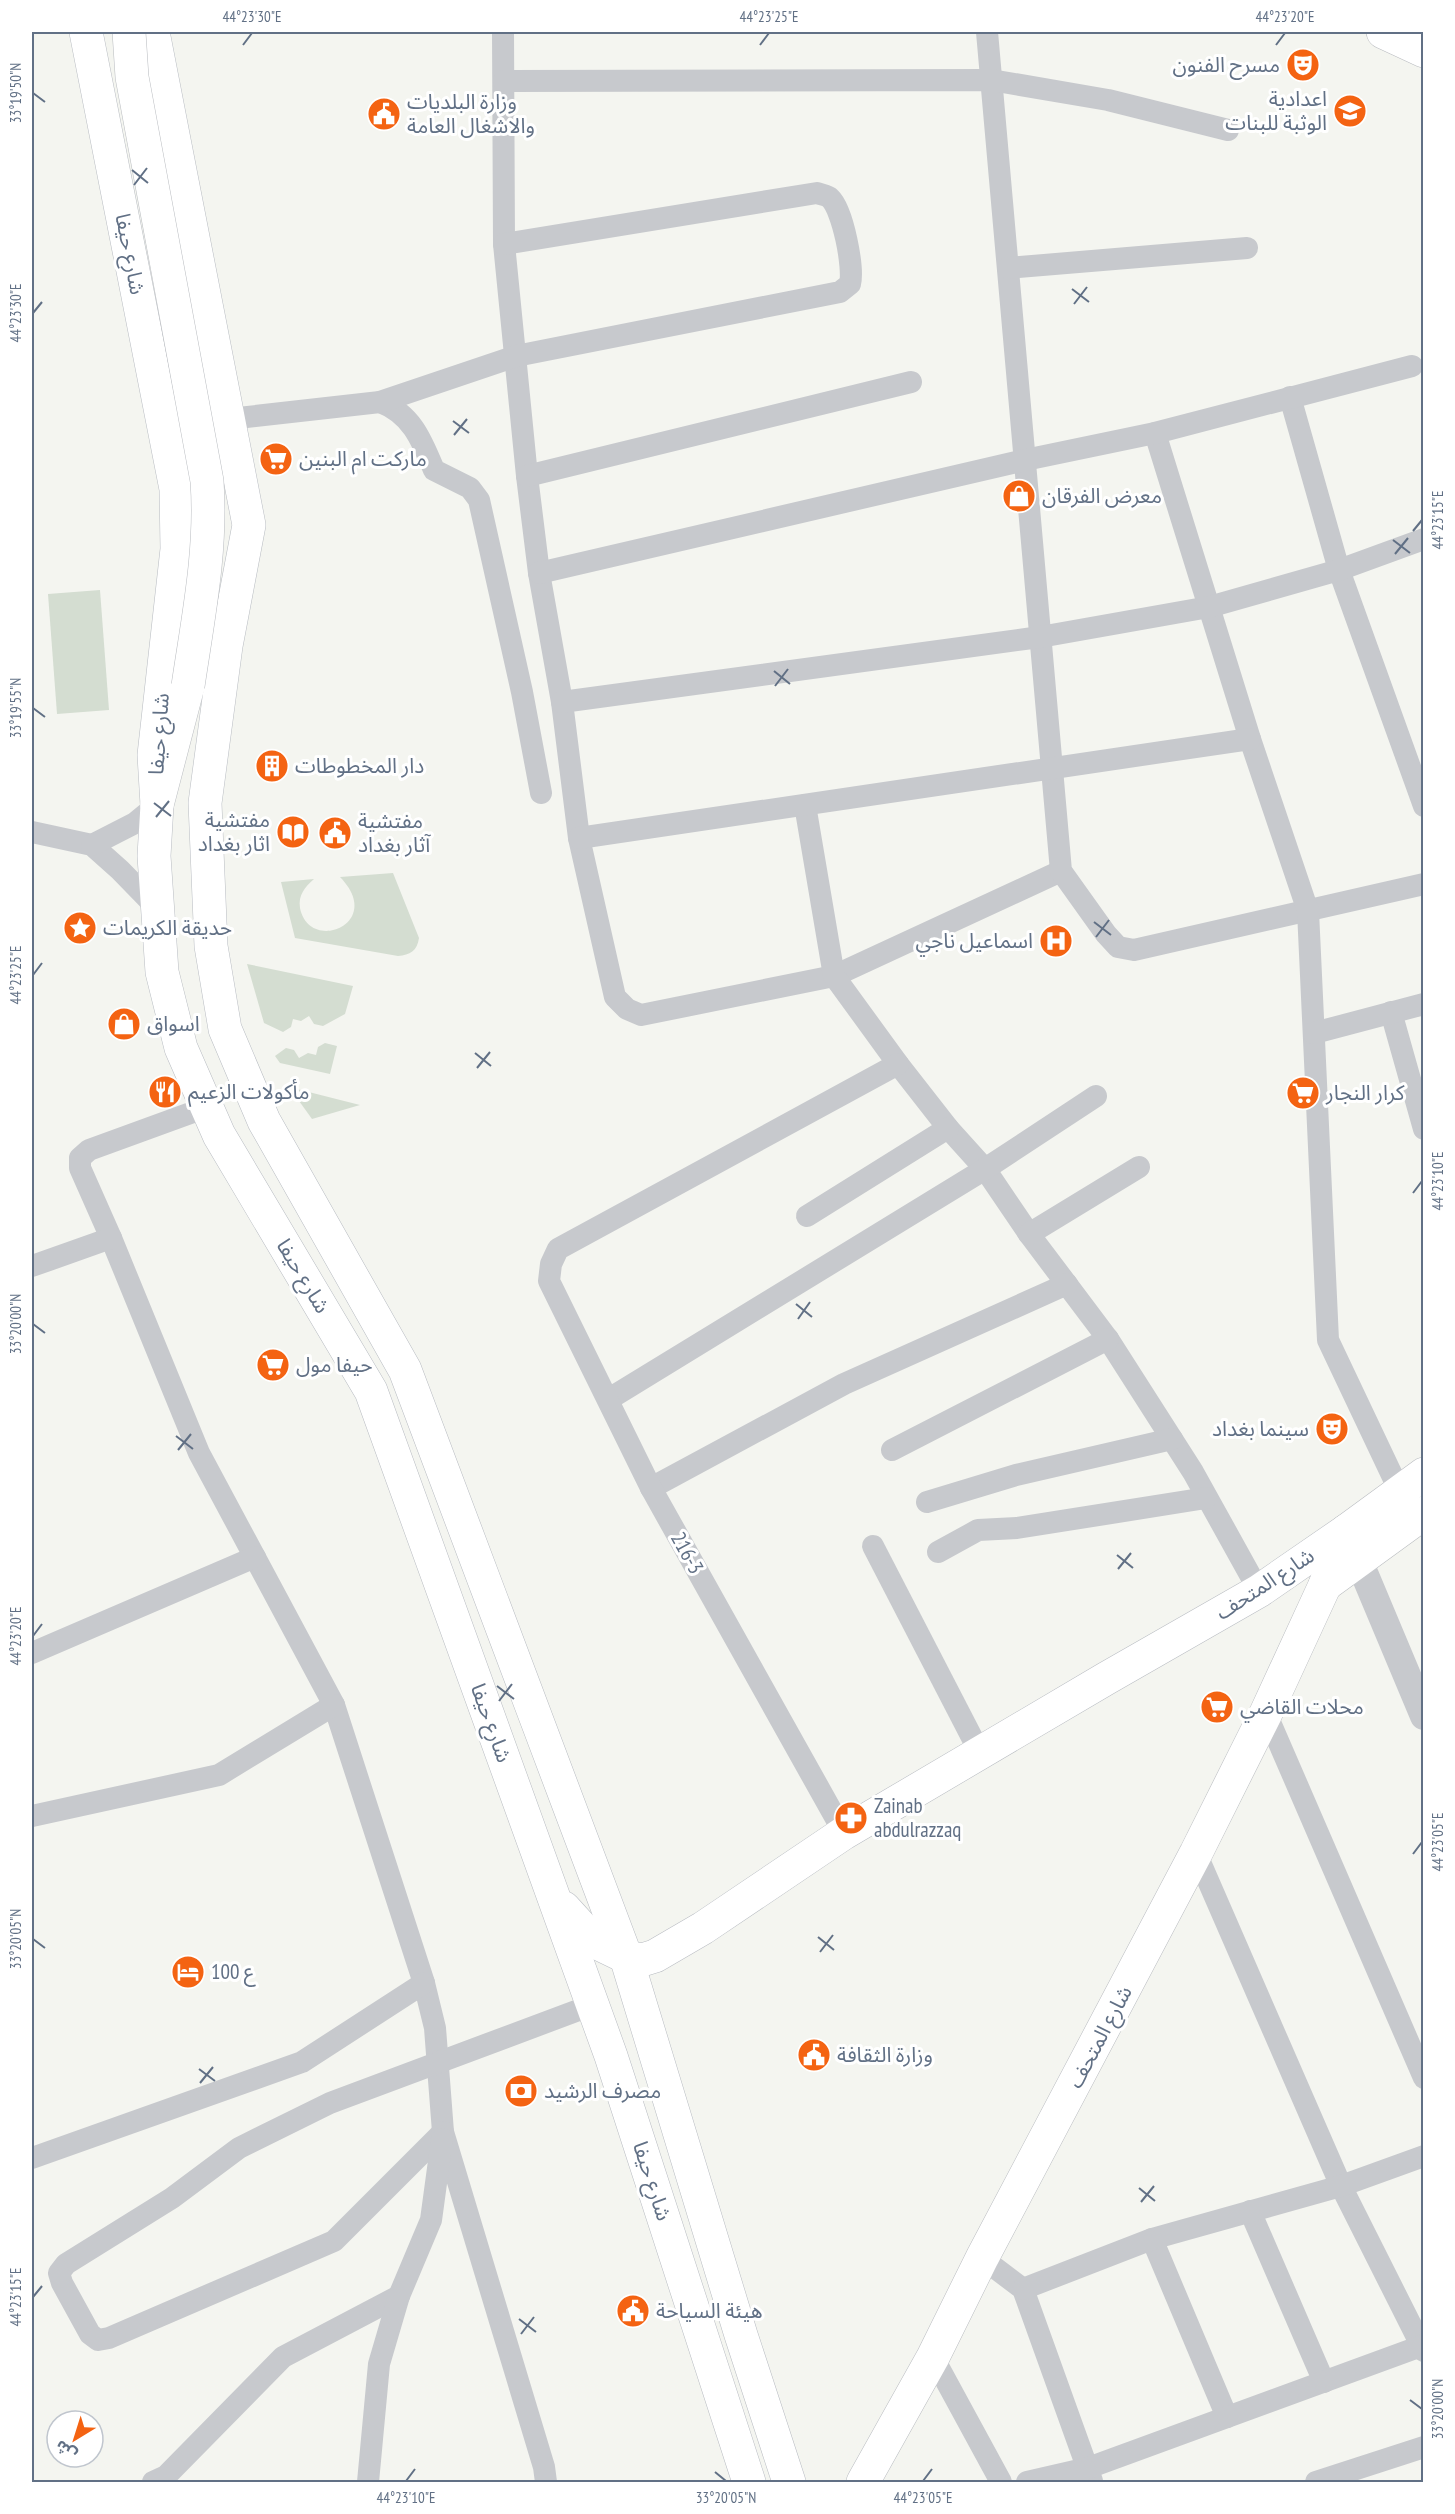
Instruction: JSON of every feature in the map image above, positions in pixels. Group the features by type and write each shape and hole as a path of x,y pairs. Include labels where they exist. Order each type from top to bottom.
{"main road":[{"name":"شارع حيفا","path":"86,32 176,489 177,549 154,755 157,805 154,856 162,972 181,1048 219,1135 371,1390 610,2056 749,2482"},
{"path":"129,32 132,77 207,481 209,512 208,554 188,686 157,805"},
{"name":"شارع حيفا","path":"153,32 249,525 226,646 205,803 212,946 225,1029 264,1121 405,1370 626,1957 741,2336 789,2482"},
{"path":"1383,32 1424,51"},
{"path":"105,127 112,111 119,104 136,98 154,100 168,111"},
{"name":"شارع المتحف","path":"626,1957 642,1960 655,1956 703,1928 844,1833 1265,1588 1412,1483"},
{"name":"شارع المتحف","path":"1325,1585 1424,1513"},
{"name":"شارع المتحف","path":"863,2482 933,2357 982,2258 1196,1853 1266,1713 1325,1585 1346,1531"},
{"path":"1265,1588 1325,1585"},
{"path":"554,1898 595,1942 626,1957"},
{"path":"610,2056 668,1964 703,1928"}],"street":[{"path":"503,32 504,244 526,476 539,573 562,702 579,838 615,997 627,1009 640,1015 834,976 1061,871"},
{"path":"987,32 1061,871 1106,934 1118,947 1134,950 1424,884"},
{"path":"504,81 991,80 1108,100 1228,130"},
{"path":"229,419 380,402 516,356 840,292 850,284 853,273 837,208 829,197 818,193 504,244"},
{"path":"1008,268 1247,248"},
{"path":"539,573 1025,460 1155,433 1412,366"},
{"path":"526,476 911,382"},
{"path":"1290,397 1339,570 1424,806"},
{"path":"380,402 395,408 418,432 434,470 470,488 479,500 522,693 541,793"},
{"path":"1155,433 1250,740 1308,911 1328,1340 1412,1483"},
{"path":"562,702 1040,637 1209,607 1339,570 1424,539"},
{"path":"579,838 1250,740"},
{"path":"92,845 135,824 157,805"},
{"path":"805,805 834,976 948,1128 985,1169 1029,1234 1108,1340 1265,1588"},
{"path":"32,832 92,845 157,908"},
{"path":"1314,1033 1424,1004"},
{"path":"1392,1012 1424,1129"},
{"name":"216-3","path":"844,1833 651,1488 549,1281 551,1264 558,1250 898,1064"},
{"path":"609,1399 985,1169 1096,1096"},
{"path":"207,1107 89,1150 80,1158 80,1168 199,1453 334,1705 424,1983 435,2028 443,2132 431,2220 399,2296 379,2364 368,2482"},
{"path":"807,1216 948,1128"},
{"path":"1029,1234 1139,1167"},
{"path":"32,1266 111,1238"},
{"path":"651,1488 844,1384 1067,1284"},
{"path":"892,1450 1108,1340"},
{"path":"927,1502 1016,1475 1172,1439"},
{"path":"938,1552 978,1530 1017,1528 1206,1498"},
{"path":"873,1546 980,1753"},
{"path":"32,1653 255,1557"},
{"path":"1359,1560 1424,1716"},
{"path":"32,1816 219,1774 334,1705"},
{"path":"1266,1713 1424,2078"},
{"path":"1026,2482 1090,2475 1227,2417 1423,2347 1341,2186 1196,1853"},
{"path":"32,2158 302,2062 424,1983"},
{"path":"443,2132 334,2241 109,2338 98,2340 90,2334 62,2283 59,2273 66,2264 172,2198 239,2148 330,2103 592,2005"},
{"path":"443,2132 544,2467 546,2482"},
{"path":"1023,2289 1152,2239 1341,2186 1424,2156"},
{"path":"1250,2211 1324,2382"},
{"path":"1152,2239 1227,2417"},
{"path":"982,2258 1023,2289 1090,2475"},
{"path":"153,2482 166,2476 283,2357 399,2296"},
{"path":"933,2357 1001,2482"},
{"path":"1316,2482 1424,2447"}],"shaded area":[{"path":"100,590 109,710 57,714 48,594"},
{"path":"393,873 419,938 412,952 398,956 295,938 281,882 314,879 303,892 300,908 306,922 317,929 329,931 341,927 350,920 354,908 352,894 340,877"},
{"path":"247,964 353,986 345,1014 323,1026 314,1024 309,1016 301,1021 293,1019 291,1027 283,1032 264,1023"},
{"path":"325,1043 337,1046 330,1074 280,1063 275,1056 286,1048 294,1050 299,1058 308,1053 316,1055 318,1047"},
{"path":"289,1087 360,1105 312,1119"}],"place":[{"name":"مسرح الفنون","path":"1303,65"},
{"name":"اعدادية الوثبة للبنات","path":"1350,111"},
{"name":"وزارة البلديات والاشغال العامة","path":"384,114"},
{"name":"ماركت ام البنين","path":"276,459"},
{"name":"معرض الفرقان","path":"1019,496"},
{"name":"دار المخطوطات","path":"272,766"},
{"name":"مفتشية اثار بغداد","path":"293,832"},
{"name":"مفتشية آثار بغداد","path":"335,833"},
{"name":"حديقة الكريمات","path":"80,928"},
{"name":"اسماعيل ناجي","path":"1056,941"},
{"name":"اسواق","path":"124,1024"},
{"name":"مأكولات الزعيم","path":"165,1092"},
{"name":"كرار النجار","path":"1303,1093"},
{"name":"حيفا مول","path":"273,1365"},
{"name":"سينما بغداد","path":"1332,1429"},
{"name":"محلات القاضي","path":"1217,1707"},
{"name":"Zainab abdulrazzaq","path":"851,1818"},
{"name":"100 ع","path":"188,1972"},
{"name":"وزارة الثقافة","path":"814,2055"},
{"name":"مصرف الرشيد","path":"521,2091"},
{"name":"هيئة السياحة","path":"633,2311"}]}
